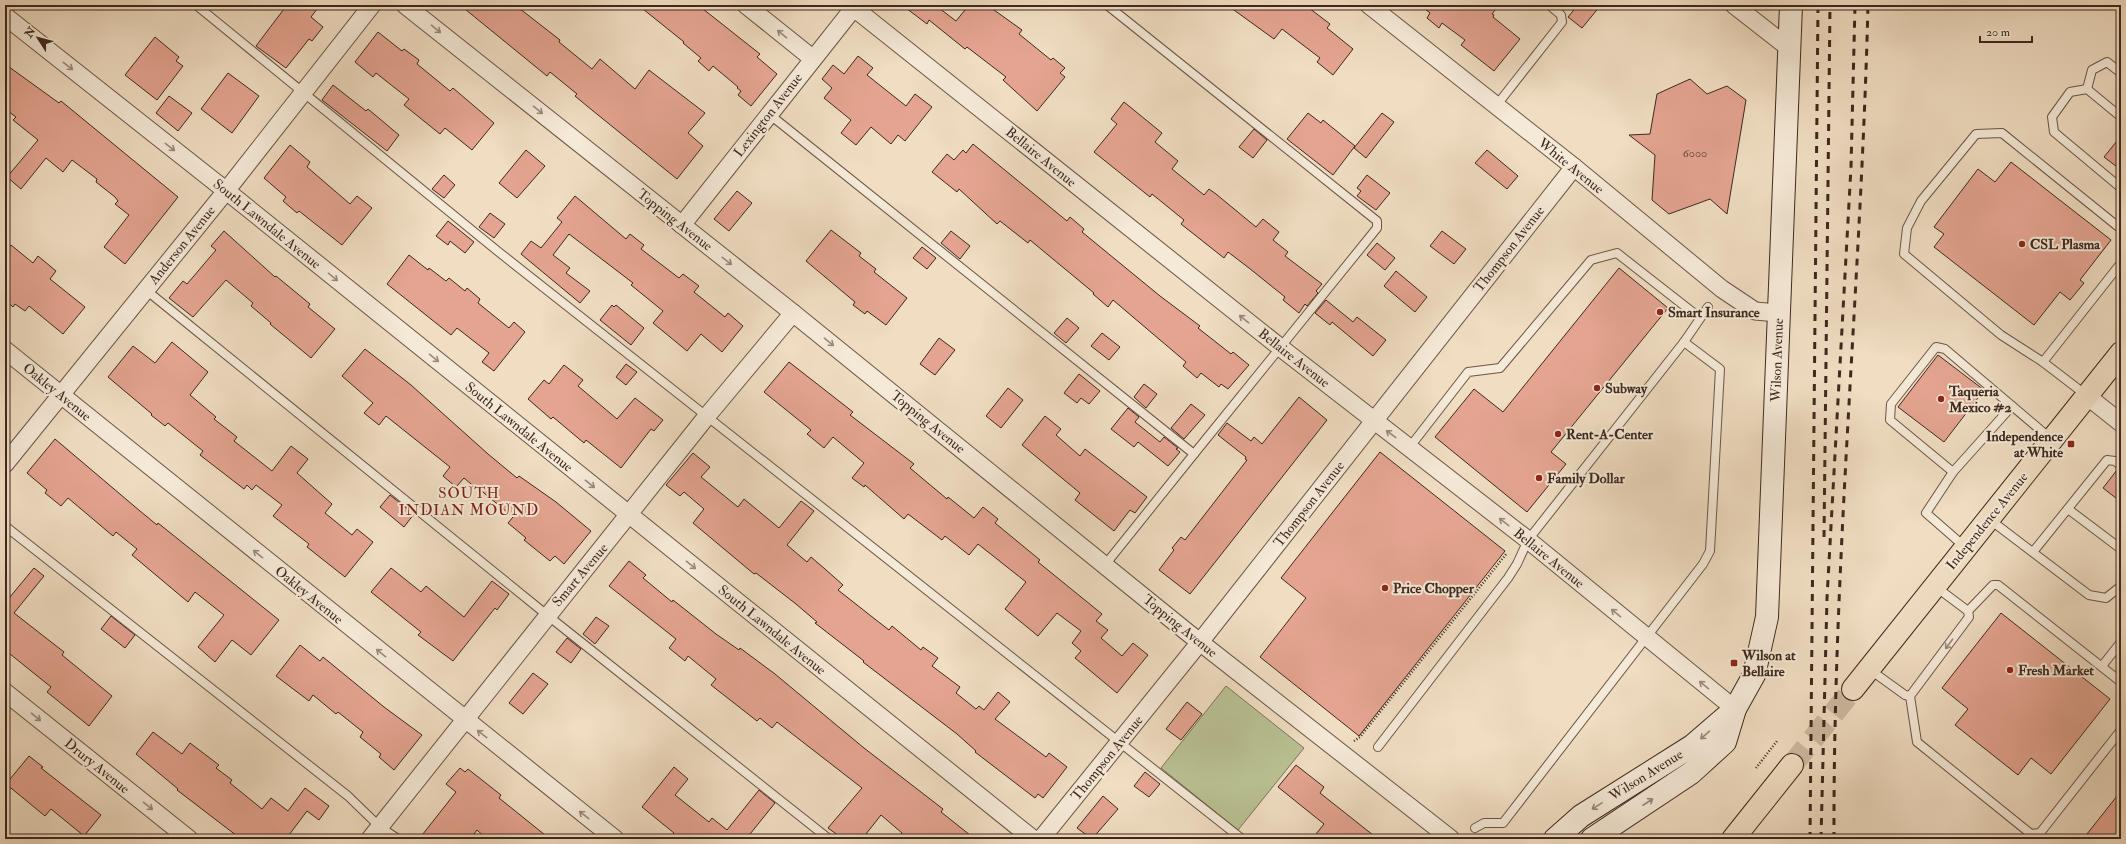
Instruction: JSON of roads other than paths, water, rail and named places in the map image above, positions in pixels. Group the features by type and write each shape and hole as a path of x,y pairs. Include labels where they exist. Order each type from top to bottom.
{"main road":[{"name":"Wilson Avenue","path":"1592,839 1691,773 1725,742 1735,709 1754,676 1767,617 1791,5"},
{"name":"Independence Avenue","path":"1853,689 2121,353"},
{"name":"Wilson Avenue","path":"1555,839 1581,816 1692,746 1735,709"},
{"path":"1733,839 1792,765"}],"street":[{"name":"Anderson Avenue","path":"5,464 226,191 372,5"},
{"name":"Topping Avenue","path":"406,5 1200,642 1451,839"},
{"path":"746,5 812,58"},
{"name":"White Avenue","path":"1369,5 1574,167 1722,289 1755,311 1778,313"},
{"path":"1734,5 1789,48"},
{"name":"Lexington Avenue","path":"682,225 812,58 855,6"},
{"name":"Bellaire Avenue","path":"855,6 1281,348 1528,540 1735,709"},
{"name":"South Lawndale Avenue","path":"5,16 226,191 1033,839"},
{"name":"Thompson Avenue","path":"1042,839 1200,642 1574,167"},
{"name":"Smart Avenue","path":"375,833 547,615 630,515 707,416 793,314"},
{"name":"Oakley Avenue","path":"5,350 614,839"},
{"path":"2087,396 2121,423"},
{"name":"Drury Avenue","path":"5,692 189,839"}],"lane":[{"path":"196,5 500,253 1242,839"},
{"path":"1105,565 1377,228 1377,221 1107,5"},
{"path":"1496,106 1562,22 1561,15 1549,5"},
{"path":"2087,89 2092,70 2107,62 2121,73"},
{"path":"2121,117 2087,89 2070,92 2052,118 2054,132 2121,188"},
{"path":"769,114 1194,454"},
{"path":"2087,396 2043,362 2001,335 1904,254 1906,228 1921,200 1976,134 2002,133 2121,230"},
{"path":"1409,448 1468,372 1500,368 1591,260 1617,253 1700,318"},
{"path":"2043,362 2121,263"},
{"path":"146,290 547,615 829,839"},
{"path":"1378,747 1508,578 1517,564 1528,540 1684,342 1708,307"},
{"path":"1475,828 1484,823 1503,823 1703,564 1710,551 1720,369 1684,342"},
{"path":"1953,472 1890,420 1891,404 1936,347 1945,349 2052,439"},
{"path":"1966,548 1926,513 1953,472 2012,406"},
{"path":"2033,552 2106,460 2115,461 2121,466"},
{"path":"2068,509 2121,549"},
{"path":"1989,518 2088,595 2106,598 2121,586"},
{"path":"5,526 348,796 375,833 398,839"},
{"path":"2121,682 1998,585 1993,585 1968,612 1968,617 1910,696 1917,742 2032,834 2040,833 2121,730"},
{"path":"1935,586 1968,612"},
{"path":"2102,666 2121,642"},
{"path":"1869,669 1905,695 1910,696"}],"tunnel":[{"path":"1792,765 1853,689"}],"railway":[{"path":"1810,839 1818,5"},
{"path":"1824,537 1830,5"},
{"path":"1821,839 1827,598 1851,167 1855,5"},
{"path":"1834,839 1835,735 1842,526 1860,214 1868,5"}],"place":[{"name":"CSL Plasma","path":"2022,244"},
{"name":"Smart Insurance","path":"1660,312"},
{"name":"Subway","path":"1597,388"},
{"name":"Taqueria Mexico #2","path":"1941,399"},
{"name":"Rent-A-Center","path":"1558,434"},
{"name":"Independence at White","path":"2071,444"},
{"name":"Family Dollar","path":"1539,478"},
{"name":"Price Chopper","path":"1385,588"},
{"name":"Wilson at Bellaire","path":"1734,663"},
{"name":"Fresh Market","path":"2010,670"}],"district":[{"name":"SOUTH INDIAN MOUND","path":"469,502"}]}
